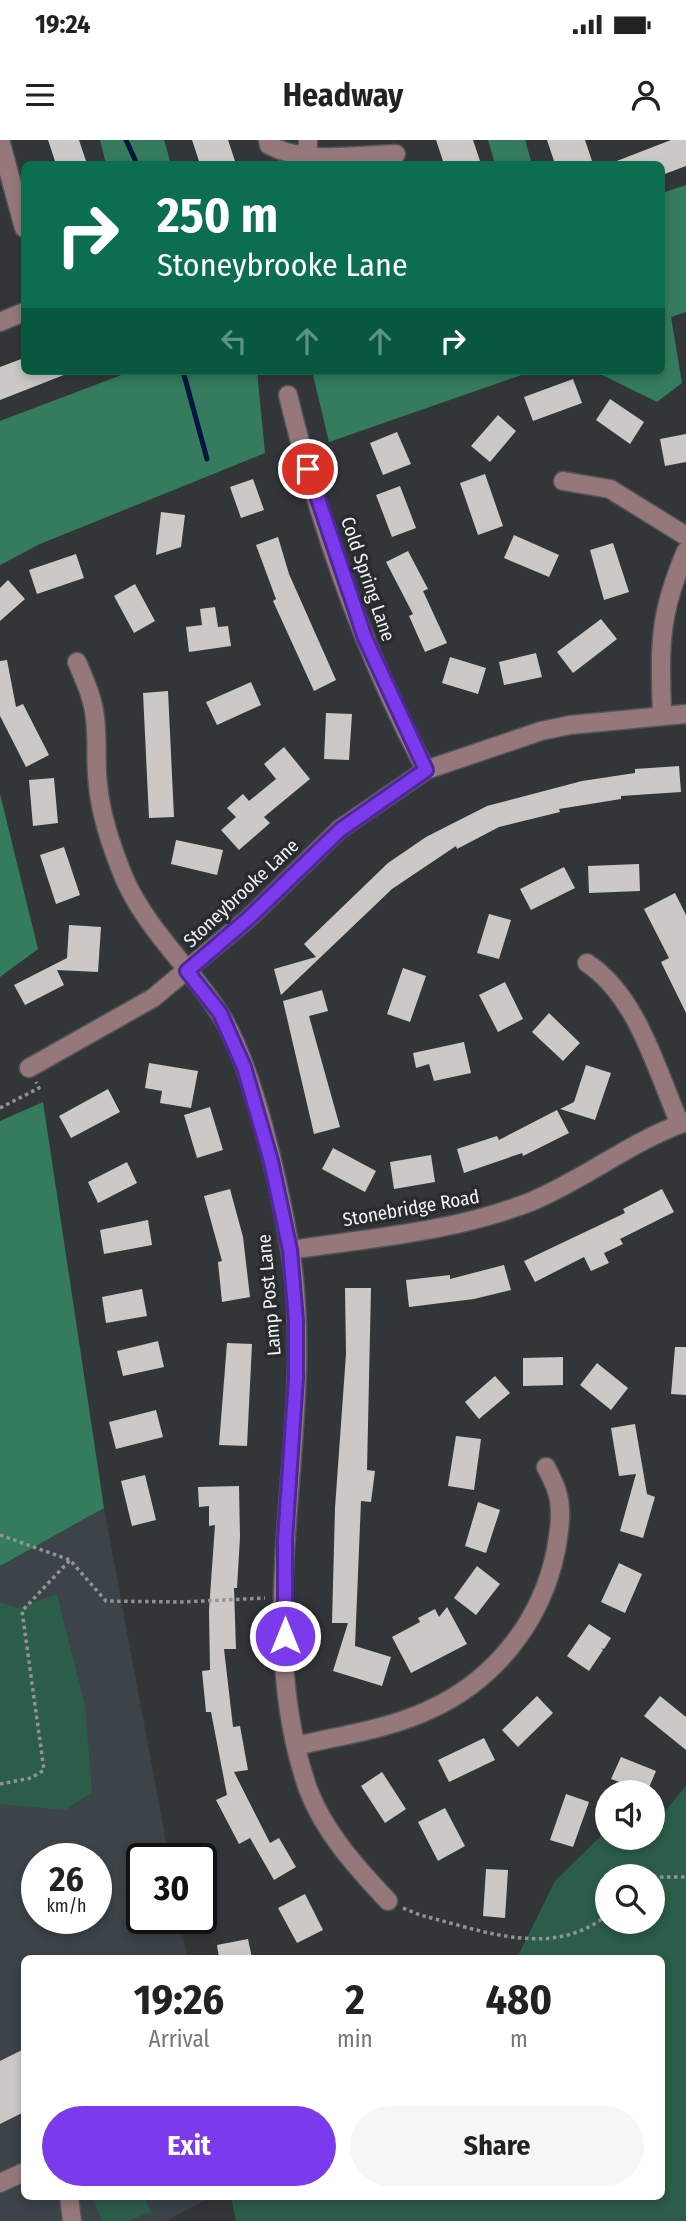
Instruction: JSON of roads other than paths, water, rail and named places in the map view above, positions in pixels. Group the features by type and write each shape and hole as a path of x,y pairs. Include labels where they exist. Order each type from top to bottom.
{"street":[{"path":"1,140 21,217"},
{"path":"268,140 269,145 284,153 396,153"},
{"path":"0,322 21,313"},
{"name":"Cold Spring Lane","path":"288,395 300,446 365,638 426,770"},
{"path":"564,481 610,489 686,536"},
{"path":"662,715 662,623 669,590 686,551"},
{"name":"Lamp Post Lane","path":"77,662 91,694 96,720 97,781 107,832 136,901 220,1013 244,1067 271,1161 290,1250 296,1320 296,1378 285,1540 288,1701 309,1790 324,1821 350,1860 388,1901"},
{"name":"Stoneybrooke Lane","path":"29,1068 113,1023 187,971 250,917 340,830 426,770 541,731 686,714"},
{"path":"587,963 607,976 622,996 683,1123"},
{"name":"Stonebridge Road","path":"290,1250 434,1229 503,1211 564,1186 683,1123"},
{"path":"297,1746 418,1715 462,1692 494,1666 534,1615 552,1572 561,1516 558,1493 546,1467"},
{"path":"0,2183 21,2173"},
{"path":"69,2200 72,2221"}],"waterway":[{"path":"126,140 136,161"},
{"path":"184,375 207,459"}]}
